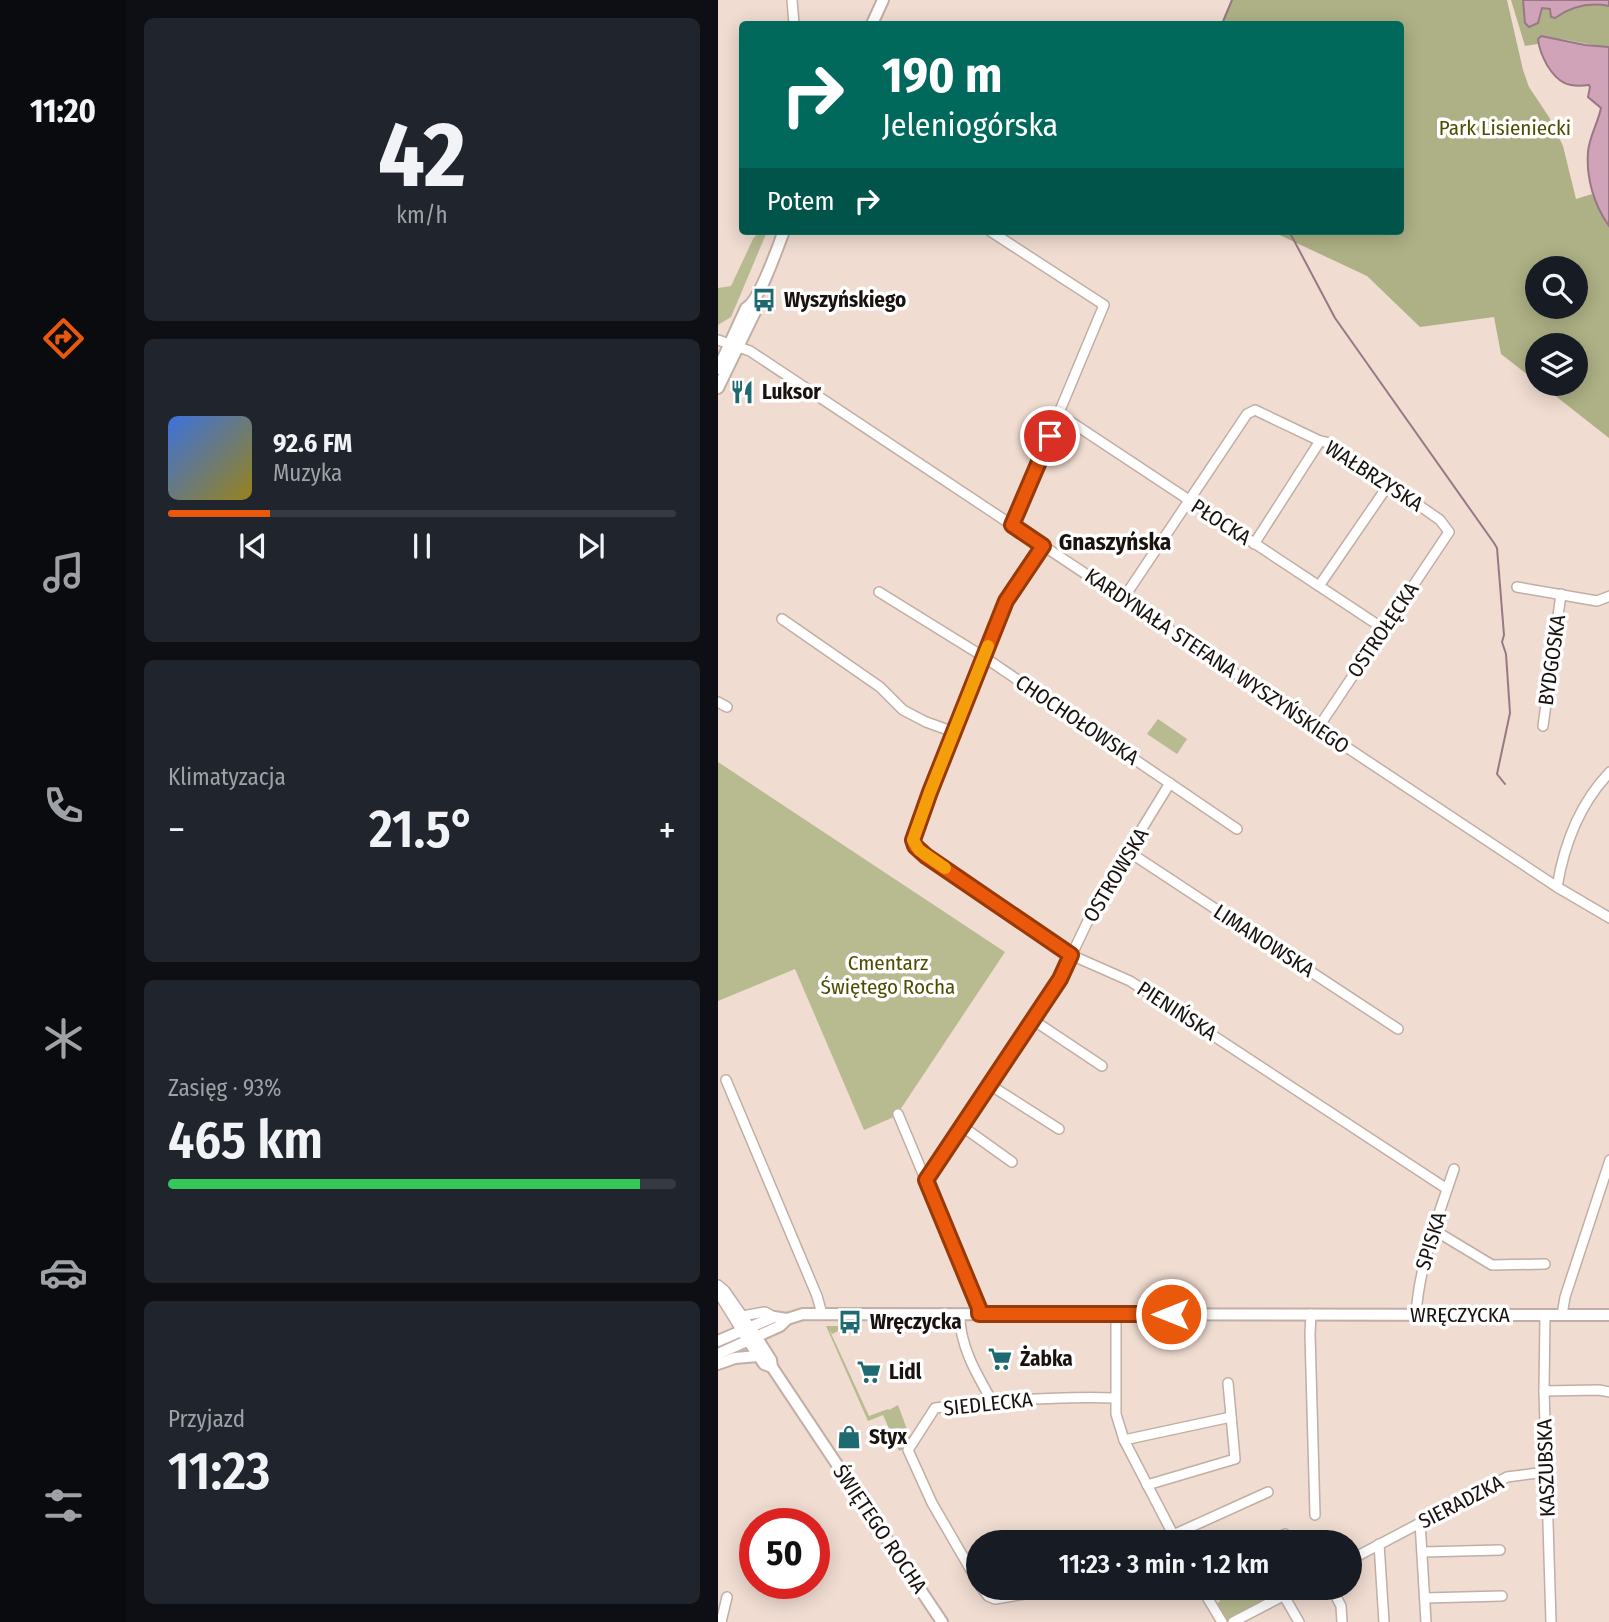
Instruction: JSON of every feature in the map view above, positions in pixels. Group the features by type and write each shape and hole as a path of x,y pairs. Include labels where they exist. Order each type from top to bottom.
{"main road":[{"path":"873,21 883,0"},
{"path":"718,369 746,307 752,305 782,235"},
{"path":"718,388 728,343"},
{"name":"WRĘCZYCKA","path":"774,1317 787,1319 803,1314 1609,1315"},
{"path":"718,1354 774,1317"},
{"name":"WRĘCZYCKA","path":"749,1334 780,1326 787,1319"},
{"path":"718,1341 749,1334"},
{"name":"ŚWIĘTEGO ROCHA","path":"749,1334 758,1356 764,1364 772,1367"},
{"name":"ŚWIĘTEGO ROCHA","path":"749,1334 771,1360 772,1367 942,1622"},
{"path":"718,1364 735,1358 758,1356"}],"street":[{"path":"792,0 794,21"},
{"path":"996,235 1104,305 1012,525"},
{"name":"KARDYNAŁA STEFANA WYSZYŃSKIEGO","path":"728,343 750,351 1557,887 1609,918"},
{"name":"WAŁBRZYSKA","path":"1189,500 1247,414 1255,410 1320,441 1330,443 1440,520 1449,532"},
{"name":"PŁOCKA","path":"1059,414 1384,629"},
{"path":"1254,544 1320,441"},
{"path":"1319,586 1389,484"},
{"path":"1123,599 1189,500"},
{"name":"OSTROŁĘCKA","path":"1318,728 1449,532"},
{"path":"782,619 880,687 903,710 954,732 1006,601 1043,546"},
{"name":"BYDGOSKA","path":"1517,587 1597,601 1609,596"},
{"name":"CHOCHOŁOWSKA","path":"879,592 984,657 1237,829"},
{"name":"BYDGOSKA","path":"1543,726 1561,594"},
{"name":"PIENIŃSKA","path":"954,732 915,834 915,846 1071,955 1130,981 1447,1189"},
{"path":"1557,887 1567,848 1586,802 1609,772"},
{"name":"OSTROWSKA","path":"926,1180 1060,979 1097,902 1170,783"},
{"name":"LIMANOWSKA","path":"1129,852 1398,1029"},
{"path":"1033,1020 1102,1066"},
{"path":"726,1080 817,1296 822,1314"},
{"path":"990,1085 1059,1129"},
{"path":"898,1114 979,1308 979,1314"},
{"path":"963,1127 1012,1162"},
{"path":"1562,1315 1565,1297 1605,1191 1609,1160"},
{"name":"SPISKA","path":"1416,1315 1418,1286 1454,1169"},
{"path":"1434,1230 1492,1265 1545,1264"},
{"name":"ŚWIĘTEGO ROCHA","path":"719,1287 726,1291 742,1316 749,1334 719,1294 719,1287"},
{"path":"742,1316 765,1312 774,1317"},
{"path":"960,1314 961,1333 974,1371 992,1401"},
{"path":"1116,1314 1117,1423 1171,1530"},
{"path":"1311,1314 1315,1515"},
{"name":"KASZUBSKA","path":"1545,1315 1544,1391 1550,1622"},
{"path":"1147,1485 1235,1459 1228,1383"},
{"path":"1544,1391 1609,1392"},
{"name":"SIEDLECKA","path":"966,1561 932,1503 908,1450 935,1408 1063,1397 1115,1398"},
{"path":"1124,1440 1231,1417"},
{"name":"SIERADZKA","path":"1362,1553 1507,1477 1546,1472"},
{"path":"1187,1530 1268,1492"},
{"path":"1420,1522 1426,1622"},
{"path":"1379,1544 1384,1622"},
{"name":"SIERADZKA","path":"1423,1552 1500,1550"},
{"path":"1425,1598 1502,1596"},
{"path":"721,1622 727,1597"},
{"path":"1209,1600 1222,1622"},
{"path":"1233,1622 1276,1600"},
{"path":"1286,1600 1298,1622"},
{"path":"1338,1600 1342,1622"}],"green space":[{"name":"Park Lisieniecki","path":"1231,0 1507,0 1523,70 1529,87 1549,117 1563,146 1576,199 1592,194 1609,226 1609,438 1556,396 1588,396 1588,333 1525,333 1525,373 1501,354 1494,317 1420,327 1367,276 1280,235 1404,235 1404,21 1222,21"},
{"path":"1511,0 1523,0 1525,23 1542,8 1609,6 1609,47 1547,38 1538,39 1538,44 1525,46"},
{"path":"756,235 766,235 731,317 718,325 718,288 731,286"},
{"path":"1158,719 1187,739 1177,754 1147,734"},
{"name":"Cmentarz Świętego Rocha","path":"718,762 1005,952 896,1116 864,1130 795,969 718,1001"},
{"path":"826,1326 849,1326 832,1334 829,1329 869,1416 898,1405 911,1440 906,1448 899,1451 883,1415 868,1421"},
{"path":"1269,1600 1228,1620 1224,1619 1216,1605 1220,1601"}],"shaded area":[{"path":"1523,0 1609,0 1609,6 1581,6 1555,18 1551,17 1550,9 1542,8 1538,23 1529,27 1525,23"},
{"path":"1541,36 1609,47 1609,226 1595,200 1588,172 1589,146 1601,108 1588,97 1589,85 1569,85 1555,76 1541,52 1538,39"}],"waterway":[{"path":"1223,21 1232,0"},
{"path":"1291,235 1335,318 1497,548 1504,635 1502,642 1506,654 1510,713 1497,774 1505,784"}],"slow traffic":[{"path":"945,868 919,850 913,840 988,646"}],"place":[{"name":"Wyszyńskiego","path":"764,300"},
{"name":"Luksor","path":"742,392"},
{"name":"Wręczycka","path":"850,1322"},
{"name":"Żabka","path":"1000,1359"},
{"name":"Lidl","path":"869,1372"},
{"name":"Styx","path":"849,1437"}],"district":[{"name":"Gnaszyńska","path":"1115,542"}],"route":[{"path":"1050,436 1012,525 1043,546 1006,601 913,840 915,846 926,856 1071,955 1060,979 926,1180 979,1308 979,1314 1171,1314"}]}
